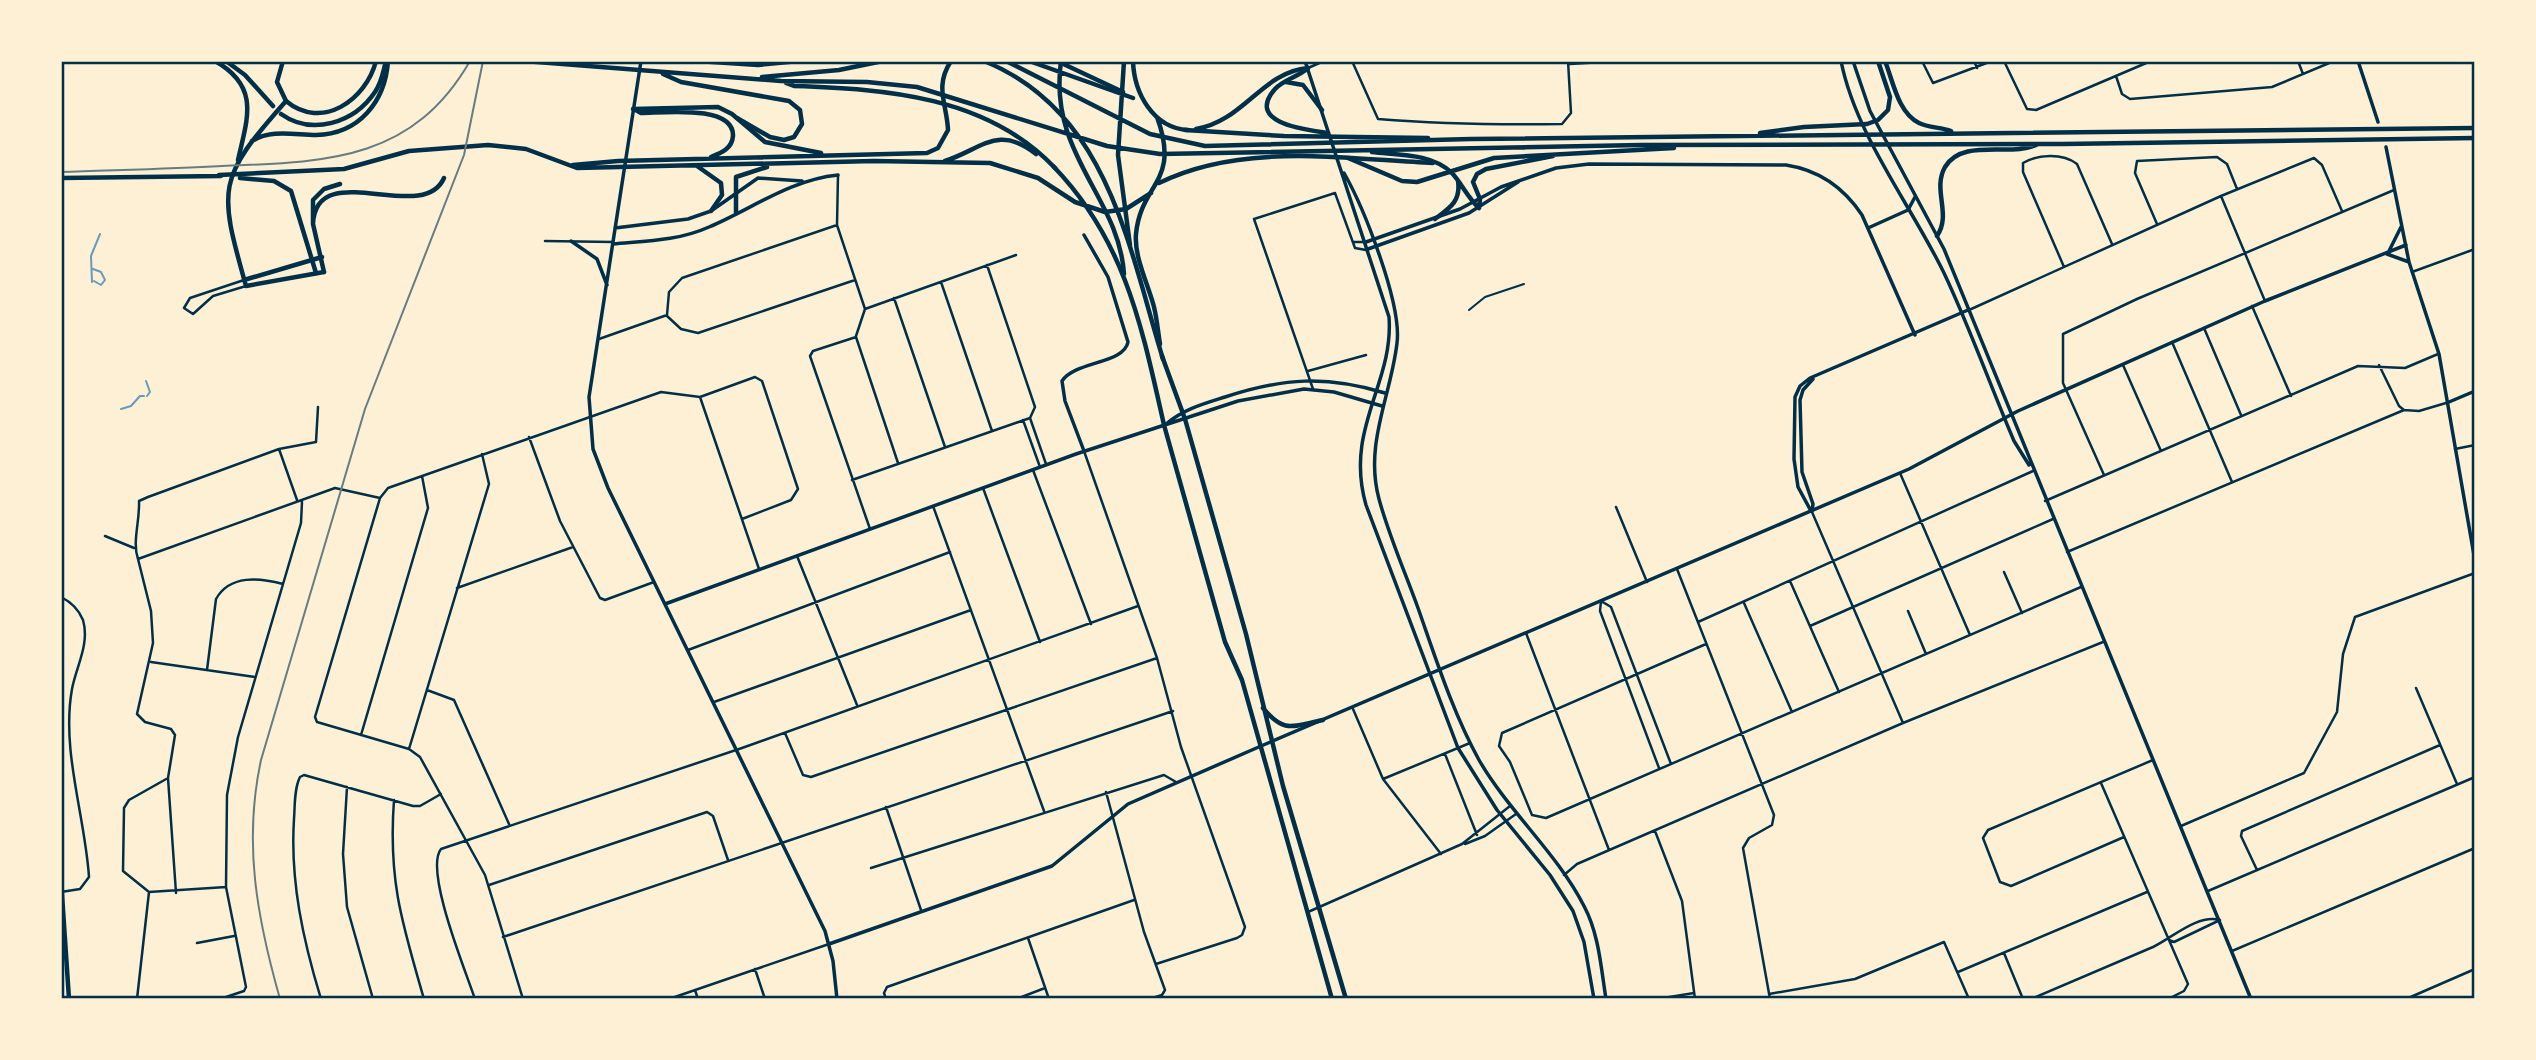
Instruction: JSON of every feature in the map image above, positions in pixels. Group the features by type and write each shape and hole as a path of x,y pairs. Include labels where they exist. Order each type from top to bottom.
{"main road":[{"path":"215,61 232,73 246,96 249,121 228,195 231,236 245,283"},
{"path":"226,61 244,75 273,106"},
{"path":"283,61 277,82 286,102 308,113 323,113 342,107 366,85 376,61"},
{"path":"248,144 270,134 317,135 349,127 373,107 382,91 387,61"},
{"path":"281,114 298,124 310,125 331,123 349,116 376,91 387,61"},
{"path":"524,61 781,81 867,82 917,87 1107,146 1152,154 2475,138"},
{"path":"641,61 588,416 600,469 829,944 837,999"},
{"path":"697,61 758,65 800,61"},
{"path":"754,78 839,70 883,61"},
{"path":"569,166 705,159 915,154 933,151 945,138 946,118 940,92 943,76 951,61"},
{"path":"984,61 1029,85 1068,119 1096,160 1126,232"},
{"path":"1006,61 1150,134 1205,146 1956,132 2475,128"},
{"path":"1029,61 1133,98"},
{"path":"1124,274 1123,256 1065,130 1059,89 1059,61 1147,106"},
{"path":"1124,61 1118,167 1126,232 1163,359 1185,419 1246,634 1261,705 1346,999"},
{"path":"1133,61 1139,91 1147,106 1167,125 1185,130 1272,136 1471,139"},
{"path":"1305,61 1343,171 1372,240 1392,298 1398,330 1374,453 1375,484 1470,743 1510,806 1564,875 1585,908 1596,940 1606,999"},
{"path":"1841,61 1858,111 1943,272 2014,441 2032,471"},
{"path":"1853,61 1870,111 1937,236 2251,999"},
{"path":"1741,136 1804,127 1867,124 1878,120 1888,110 1890,97 1878,61"},
{"path":"1885,61 1903,108 1912,118 1956,132"},
{"path":"2358,61 2378,122"},
{"path":"1308,68 1285,82 1270,96 1269,110 1278,123 1340,135"},
{"path":"1185,130 1226,120 1272,81 1297,69 1308,68"},
{"path":"659,72 681,82 789,101 800,110 802,124 794,137 776,139 737,118"},
{"path":"781,81 794,86 888,90 926,98 1005,130 1029,144 1055,168 1103,231 1124,274 1225,642 1242,680 1332,999"},
{"path":"1285,82 1303,86 1322,110"},
{"path":"242,150 286,102"},
{"path":"633,108 708,106 726,110 761,139 772,144 833,155"},
{"path":"633,108 641,113 707,113 723,119 732,128 731,144 721,153 705,159"},
{"path":"1157,117 1165,145 1164,168 1139,222 1136,241 1154,308 1163,359"},
{"path":"927,162 945,161 983,142 1001,139 1029,148 1055,168"},
{"path":"1937,236 1945,215 1941,180 1948,162 1969,152 2029,149 2039,144"},
{"path":"61,178 344,169 409,151 476,145 526,149 569,166 976,162 1014,169 1038,178 1083,205 1105,212 1126,209 1151,193"},
{"path":"1348,158 1402,181 1418,182 1478,161 1696,146"},
{"path":"2386,147 2409,262 2439,354 2475,561"},
{"path":"1357,150 1427,159 1459,183 1479,208"},
{"path":"1479,208 1480,199 1473,182 1481,172 1564,154"},
{"path":"1158,184 1188,170 1237,160 1348,158 1435,163"},
{"path":"1366,242 1435,219 1474,203 1501,187 1556,168 1589,164 1786,164 1816,174 1835,185 1854,202 1915,335"},
{"path":"736,213 735,182 739,175 776,165"},
{"path":"696,166 721,183 722,195 711,211"},
{"path":"1343,171 1346,191 1388,310 1390,327 1385,361 1370,403 1359,459 1363,495 1458,748 1501,815 1567,899 1584,942 1594,999"},
{"path":"219,175 274,181 286,186 297,201 316,273"},
{"path":"615,228 688,219 711,211 758,178 804,181 838,175"},
{"path":"313,225 319,204 330,196 357,192 418,196 437,189 444,178"},
{"path":"613,243 687,235 804,181"},
{"path":"1368,249 1479,208 1520,181"},
{"path":"1435,219 1456,202 1459,183"},
{"path":"245,283 324,272 313,225 313,200 324,189 340,184"},
{"path":"1868,228 1908,210 1915,197"},
{"path":"2385,254 2392,248 2402,223"},
{"path":"1084,235 1108,277 1128,342 1121,354 1076,370 1062,381 1065,401 1084,451"},
{"path":"571,241 597,259 608,287"},
{"path":"829,944 1052,866 1112,816 1142,796 1353,709 1812,512 1900,473 2012,413 2265,300 2406,245"},
{"path":"2385,254 2409,262"},
{"path":"245,283 322,257"},
{"path":"1812,512 1813,503 1802,472 1803,430 1800,400 1803,390 1817,375 1968,310"},
{"path":"1164,425 1182,411 1268,384 1311,380 1385,393"},
{"path":"665,604 1046,464 1255,396 1313,389 1382,406"},
{"path":"2449,402 2475,391"},
{"path":"1261,705 1274,721 1285,727 1323,720"},
{"path":"61,880 69,999"},
{"path":"1584,942 1596,940"}],"street":[{"path":"1308,68 1324,61"},
{"path":"1352,61 1378,118 1482,125 1562,124 1571,113 1569,62 1619,61"},
{"path":"1922,61 1933,83 1992,61"},
{"path":"1974,61 1977,68"},
{"path":"2004,61 2027,109 2036,110 2151,61"},
{"path":"2298,61 2303,74"},
{"path":"2116,76 2122,94 2130,99 2272,87 2334,61"},
{"path":"2064,267 2023,172 2023,163 2032,158 2068,157 2077,164 2112,244"},
{"path":"2157,224 2135,173 2137,161 2217,157 2227,164 2237,189"},
{"path":"1968,310 2221,195 2314,158 2322,165 2342,211"},
{"path":"838,175 837,225 865,309 856,337 898,463"},
{"path":"2105,475 2066,389 2063,376 2063,334 2396,189"},
{"path":"1313,389 1254,219 1335,193 1355,248 1368,249"},
{"path":"2221,195 2265,300"},
{"path":"837,225 682,278 669,292 667,315 681,329 698,333 855,281"},
{"path":"1351,240 1366,242"},
{"path":"545,241 613,243"},
{"path":"2412,272 2475,249"},
{"path":"865,309 1016,255"},
{"path":"987,265 1035,407 1030,418 1046,464"},
{"path":"940,281 992,431"},
{"path":"245,283 213,296 193,314 184,308 190,298 245,283"},
{"path":"1469,310 1485,297 1524,284"},
{"path":"894,298 945,447"},
{"path":"2252,306 2291,396"},
{"path":"599,339 667,315"},
{"path":"2204,328 2241,415"},
{"path":"856,337 810,353 870,529"},
{"path":"2172,342 2232,482"},
{"path":"2045,501 2358,366 2405,368 2439,354"},
{"path":"1308,371 1366,355"},
{"path":"2122,364 2161,451"},
{"path":"2379,365 2399,407 2404,410"},
{"path":"521,998 488,885 467,840 421,757 409,749 317,722 315,717 380,498 388,488 422,475 661,392 700,397 755,377 762,382 798,489 791,500 742,519"},
{"path":"700,397 759,569"},
{"path":"2067,552 2404,410 2419,411 2449,402"},
{"path":"176,893 168,778 174,731 145,722 137,714 151,662 151,611 134,548 140,524 139,501 278,449 316,442 318,407"},
{"path":"852,480 1030,418"},
{"path":"1023,420 1040,467"},
{"path":"529,437 573,548 596,593 605,600 654,582"},
{"path":"2455,449 2475,445"},
{"path":"220,999 244,992 246,987 226,887 228,795 238,737 301,523 300,501 278,449"},
{"path":"1084,451 1157,659 1191,775 1245,932 1219,946 1184,953 1156,964"},
{"path":"409,749 489,484 482,454"},
{"path":"1033,469 1091,624"},
{"path":"1698,622 2032,471"},
{"path":"1900,473 1970,635"},
{"path":"361,735 428,508 422,475"},
{"path":"983,487 1040,642"},
{"path":"138,559 341,488 380,498"},
{"path":"933,506 1044,811"},
{"path":"1616,507 1647,582"},
{"path":"1812,512 1903,723"},
{"path":"1810,626 2053,519"},
{"path":"105,536 134,548"},
{"path":"457,588 573,548"},
{"path":"688,650 950,552"},
{"path":"797,556 857,706"},
{"path":"1677,569 1741,734 1773,808 1774,821 1769,827 1749,838 1743,848 1770,999"},
{"path":"2004,572 2022,613"},
{"path":"2181,826 2304,774 2337,712 2343,654 2356,617 2475,573"},
{"path":"207,670 216,599 220,592 257,577 283,584"},
{"path":"1790,581 1839,692"},
{"path":"1706,645 1502,733 1499,746 1510,762 1532,816 1546,818 2081,587"},
{"path":"61,597 76,609 83,621 83,653 71,691 72,748 89,877 80,889 62,892"},
{"path":"1660,769 1600,611 1601,601 1611,607 1671,764"},
{"path":"1744,602 1792,712"},
{"path":"475,999 443,907 436,859 441,849 736,750 1138,606"},
{"path":"713,702 971,610"},
{"path":"1908,611 1926,654"},
{"path":"1526,633 1609,850"},
{"path":"1564,875 1577,864 1609,850 1903,723 2104,641"},
{"path":"785,732 803,775 811,777 1157,659"},
{"path":"151,662 255,677"},
{"path":"2416,688 2458,785"},
{"path":"427,690 449,697 458,706 509,824"},
{"path":"1353,709 1383,779 1441,854"},
{"path":"503,937 1173,710"},
{"path":"1383,779 1470,743"},
{"path":"2257,870 2241,836 2242,831 2440,745"},
{"path":"1445,754 1477,835"},
{"path":"2124,837 2011,886 2000,882 1984,834 2153,760"},
{"path":"321,999 297,900 292,842 298,781 304,775 420,806 441,794"},
{"path":"871,868 1164,775 1176,782"},
{"path":"168,778 129,800 124,808 123,871 149,892 176,893 226,887"},
{"path":"2208,891 2475,778"},
{"path":"2101,782 2187,988 2168,999"},
{"path":"346,787 342,855 347,907 373,999"},
{"path":"1106,792 1134,900 1165,993 1149,999"},
{"path":"394,800 391,846 393,885 424,999"},
{"path":"1308,912 1462,844 1477,835 1510,806"},
{"path":"886,807 921,910"},
{"path":"488,885 708,812 713,816 728,860"},
{"path":"1462,844 1483,838 1516,814"},
{"path":"1656,831 1682,901 1695,999"},
{"path":"2232,950 2475,848"},
{"path":"137,999 149,892"},
{"path":"1958,972 2147,892"},
{"path":"886,999 884,993 887,988 1134,900"},
{"path":"2031,999 2168,940 2171,935 2211,918 2220,920"},
{"path":"2168,940 2174,942 2220,920"},
{"path":"197,943 234,936"},
{"path":"1028,938 1049,999"},
{"path":"1769,994 1855,979 1944,942 1969,999"},
{"path":"669,999 829,944"},
{"path":"2004,953 2023,999"},
{"path":"755,969 765,999"},
{"path":"2406,999 2475,969"},
{"path":"1016,999 1045,988"},
{"path":"695,990 698,999"},
{"path":"1657,999 1694,993"}],"waterway":[{"path":"92,282 91,256 100,234"},
{"path":"93,269 101,272 105,280 101,285 94,281"},
{"path":"146,381 150,392 147,396"},
{"path":"121,409 131,406 140,396 144,396"}],"railway":[{"path":"61,172 296,162 363,150 393,138 421,119 447,94 470,61"},
{"path":"280,999 265,939 255,880 253,821 261,760 365,409 464,155 483,61"}]}
